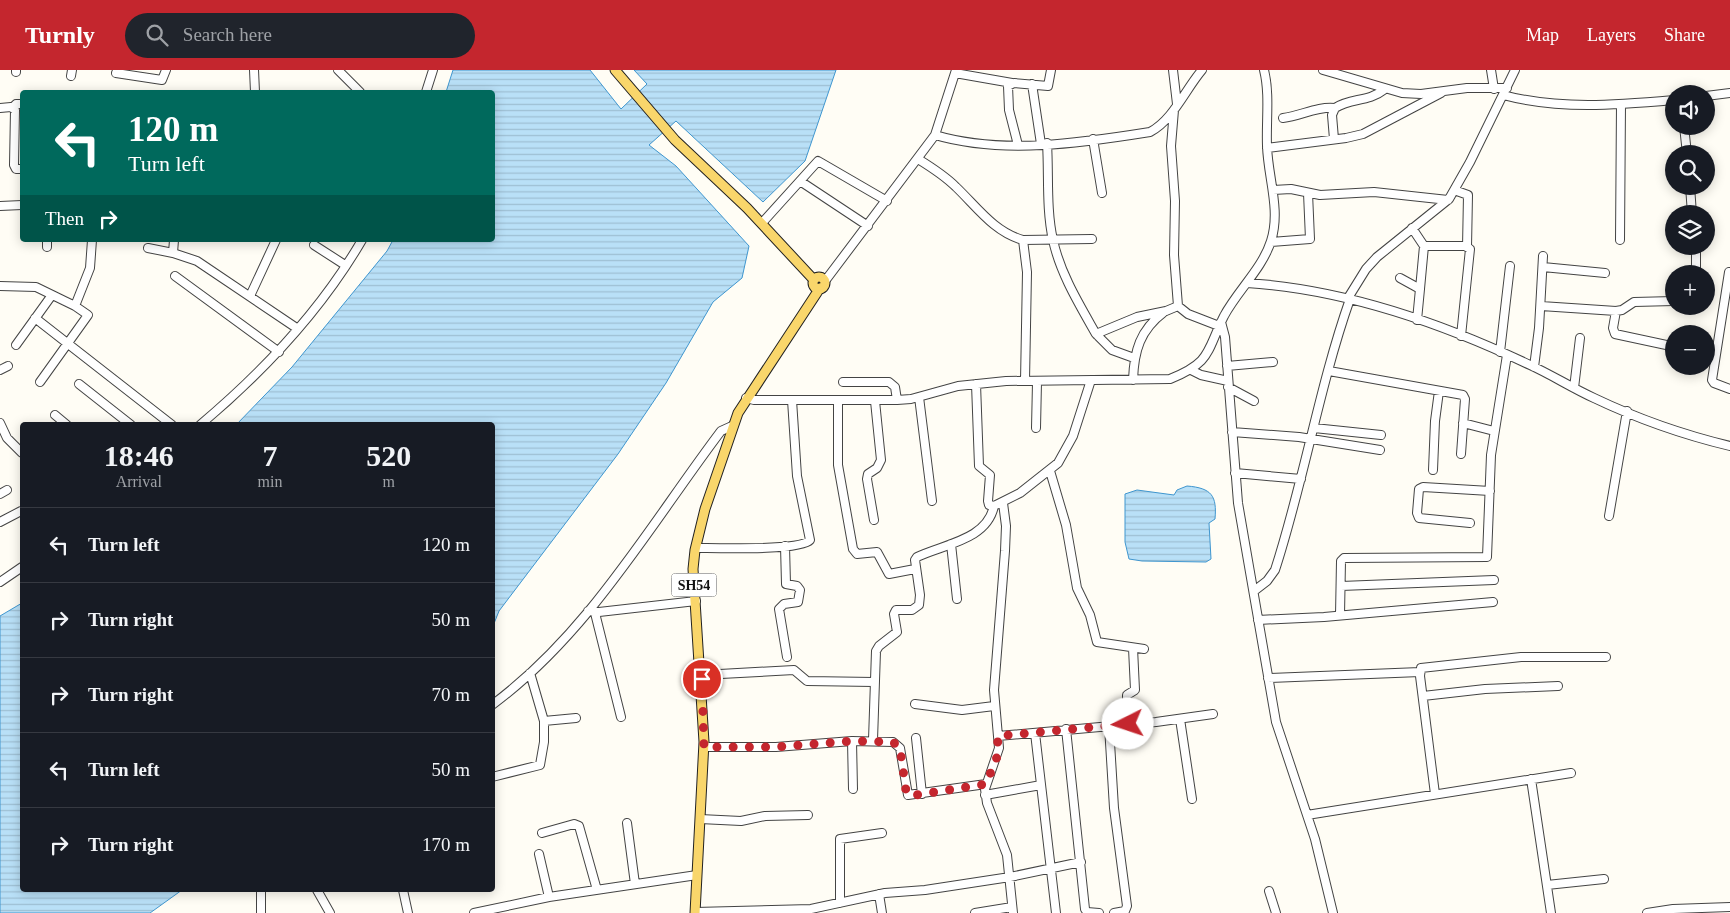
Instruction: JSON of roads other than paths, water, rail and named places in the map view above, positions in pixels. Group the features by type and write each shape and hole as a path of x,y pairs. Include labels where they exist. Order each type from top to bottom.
{"main road":[{"path":"615,70 675,140 762,223 814,280 814,286 823,284"},
{"name":"SH54","path":"695,913 704,747 702,675 694,569 696,548 705,510 732,426 746,398 823,284"}],"street":[{"path":"116,73 162,80 166,70"},
{"path":"254,70 255,90"},
{"path":"338,70 358,90"},
{"path":"427,90 433,70"},
{"path":"823,284 935,135 955,71 1012,83 1048,86 1051,70"},
{"path":"1173,70 1175,107 1171,146 1175,201 1174,255 1178,306 1188,314 1220,324"},
{"path":"935,135 968,142 1018,145 1044,144 1150,132 1158,127 1175,107 1202,70"},
{"path":"746,398 838,401 897,400 919,397 958,386 976,384 1025,381 1170,379 1191,370 1207,355 1220,324 1271,242 1274,220 1273,190 1267,148 1264,70"},
{"path":"1323,70 1336,72 1384,89 1421,94 1467,88 1505,91 1552,104 1621,104 1665,101"},
{"path":"1491,70 1494,89"},
{"path":"1254,591 1267,581 1275,570 1349,298 1366,269 1377,257 1448,200 1514,70"},
{"path":"1012,83 1008,86 1008,96 1018,145"},
{"path":"1032,84 1044,144 1052,238 1062,269 1096,334 1112,350 1134,358"},
{"path":"1284,118 1320,108 1335,108 1349,102 1371,98 1384,89"},
{"path":"1267,148 1346,138 1377,129 1442,92"},
{"path":"1715,95 1730,93"},
{"path":"0,108 13,108 16,104 20,104"},
{"path":"1620,240 1621,104"},
{"path":"13,108 16,112 14,165 15,168 20,169"},
{"path":"1334,139 1332,114 1335,108"},
{"path":"1093,139 1102,193"},
{"path":"918,159 955,186 992,224 1008,235 1023,240 1052,238 1092,239"},
{"path":"762,223 818,161 887,200"},
{"path":"800,182 868,226"},
{"path":"1273,190 1292,189 1320,195 1374,192 1448,200"},
{"path":"1454,190 1468,195 1467,246 1470,253 1461,336"},
{"path":"1271,242 1310,239 1308,193"},
{"path":"0,206 20,205"},
{"path":"1412,228 1424,246 1417,320"},
{"path":"1023,240 1027,272 1025,381"},
{"path":"75,306 90,268 92,242"},
{"path":"173,253 174,242"},
{"path":"250,296 275,242"},
{"path":"204,422 233,397 279,352 298,329 361,242"},
{"path":"314,245 345,265"},
{"path":"1424,246 1467,246"},
{"path":"148,248 173,253 197,261 298,329"},
{"path":"1534,367 1541,306 1543,256"},
{"path":"1340,615 1341,560 1344,558 1486,558 1494,431 1503,354 1510,266"},
{"path":"1543,267 1605,273"},
{"path":"1729,272 1712,380 1714,383 1730,389"},
{"path":"175,276 279,352"},
{"path":"1400,278 1420,289"},
{"path":"1247,283 1281,285 1349,298 1417,320 1461,336 1534,367 1574,388 1627,411 1730,446"},
{"path":"0,286 29,286 75,306 88,316 40,382"},
{"path":"16,345 52,295"},
{"path":"1541,306 1616,311 1622,310 1634,302 1665,301"},
{"path":"1096,334 1137,317 1166,311 1178,306"},
{"path":"1133,380 1134,358 1147,328 1166,311"},
{"path":"1616,311 1613,328 1615,334 1665,345"},
{"path":"35,318 168,422"},
{"path":"1220,324 1228,384 1238,503 1276,722 1308,815 1333,913"},
{"path":"1574,388 1580,338"},
{"path":"1226,366 1273,362"},
{"path":"0,370 8,366"},
{"path":"1191,370 1202,376 1228,384 1254,401"},
{"path":"1329,371 1464,396 1461,454"},
{"path":"976,384 979,466 990,475 988,501 989,505 994,506 1003,503 1058,464 1073,436 1091,380"},
{"path":"843,382 888,382 895,387 897,400"},
{"path":"1036,428 1037,382"},
{"path":"79,384 127,422"},
{"path":"1433,470 1435,422 1439,391"},
{"path":"919,397 932,502"},
{"path":"696,548 800,545 810,540 799,490 792,400"},
{"path":"838,401 838,465 853,549 857,554 877,552 889,574 915,569"},
{"path":"874,520 867,479 868,474 880,464 881,460 875,401"},
{"path":"1609,516 1627,411"},
{"path":"55,415 63,422"},
{"path":"0,423 7,438 20,451"},
{"path":"1463,423 1494,431"},
{"path":"495,702 530,673 591,612 721,431 732,426"},
{"path":"1314,428 1382,435"},
{"path":"1232,432 1311,440 1380,450"},
{"path":"1050,471 1066,525 1077,588 1090,615 1097,642 1144,649"},
{"path":"1235,473 1301,479"},
{"path":"1470,523 1419,518 1417,514 1419,488 1490,491"},
{"path":"975,913 1012,910 1010,877 1005,845 985,795 986,784 997,757 998,736 994,706 995,669 1005,551 1006,526 1003,503"},
{"path":"873,740 876,651 879,646 897,632 898,628 894,614 896,610 912,610 916,608 920,601 915,569 917,557 951,544 985,526 990,520 994,506"},
{"path":"0,522 20,512"},
{"path":"951,544 957,599"},
{"path":"785,546 786,584 797,586 800,590 798,602 784,604 779,609 787,657"},
{"path":"0,582 20,568"},
{"path":"1340,586 1494,580"},
{"path":"591,612 696,601"},
{"path":"1258,620 1494,602"},
{"path":"591,612 621,717"},
{"path":"1128,724 1127,695 1135,690 1133,648"},
{"path":"1435,794 1421,668 1521,657 1606,657"},
{"path":"702,675 794,670 807,681 874,682"},
{"path":"1268,678 1420,672"},
{"path":"495,776 540,765 544,742 544,721 530,673"},
{"path":"1423,696 1485,689 1558,686"},
{"path":"914,704 962,710 994,706"},
{"path":"998,736 1180,719 1213,714"},
{"path":"544,721 576,718"},
{"path":"1180,719 1192,799"},
{"path":"1109,726 1114,808 1127,906 1125,911 1114,913"},
{"path":"1066,729 1086,911 1099,913"},
{"path":"1035,733 1056,913"},
{"path":"916,738 922,794"},
{"path":"704,747 776,747 873,740 898,744 907,793 910,796 986,784"},
{"path":"852,741 852,789"},
{"path":"1308,815 1571,773"},
{"path":"1531,779 1551,913"},
{"path":"985,795 1041,785"},
{"path":"700,819 740,821 765,816 808,815"},
{"path":"627,823 635,884"},
{"path":"542,833 574,824 579,826 597,890"},
{"path":"840,903 840,839 882,833"},
{"path":"539,854 549,897"},
{"path":"695,913 811,909 878,894 1010,877 1051,870 1080,862"},
{"path":"474,913 549,897 697,875"},
{"path":"1547,885 1604,880"},
{"path":"1269,891 1276,913"},
{"path":"261,892 259,899 261,913"},
{"path":"318,892 330,913"},
{"path":"403,892 408,913"},
{"path":"878,894 882,913"},
{"path":"1647,913 1673,909 1730,907"}],"water":[{"path":"453,70 590,70 621,109 647,84 634,70 836,70 805,161 763,202 676,121 649,145 676,166 749,246 742,278 713,302 666,383 618,454 499,611 495,621 495,422 239,422 292,367 387,251 392,242 495,242 495,90 447,90"},
{"path":"1187,486 1207,491 1214,499 1215,519 1209,523 1211,559 1206,562 1129,559 1125,542 1125,494 1137,490 1174,495 1177,490"},
{"path":"20,604 20,892 179,892 150,913 0,913 0,616"}]}
